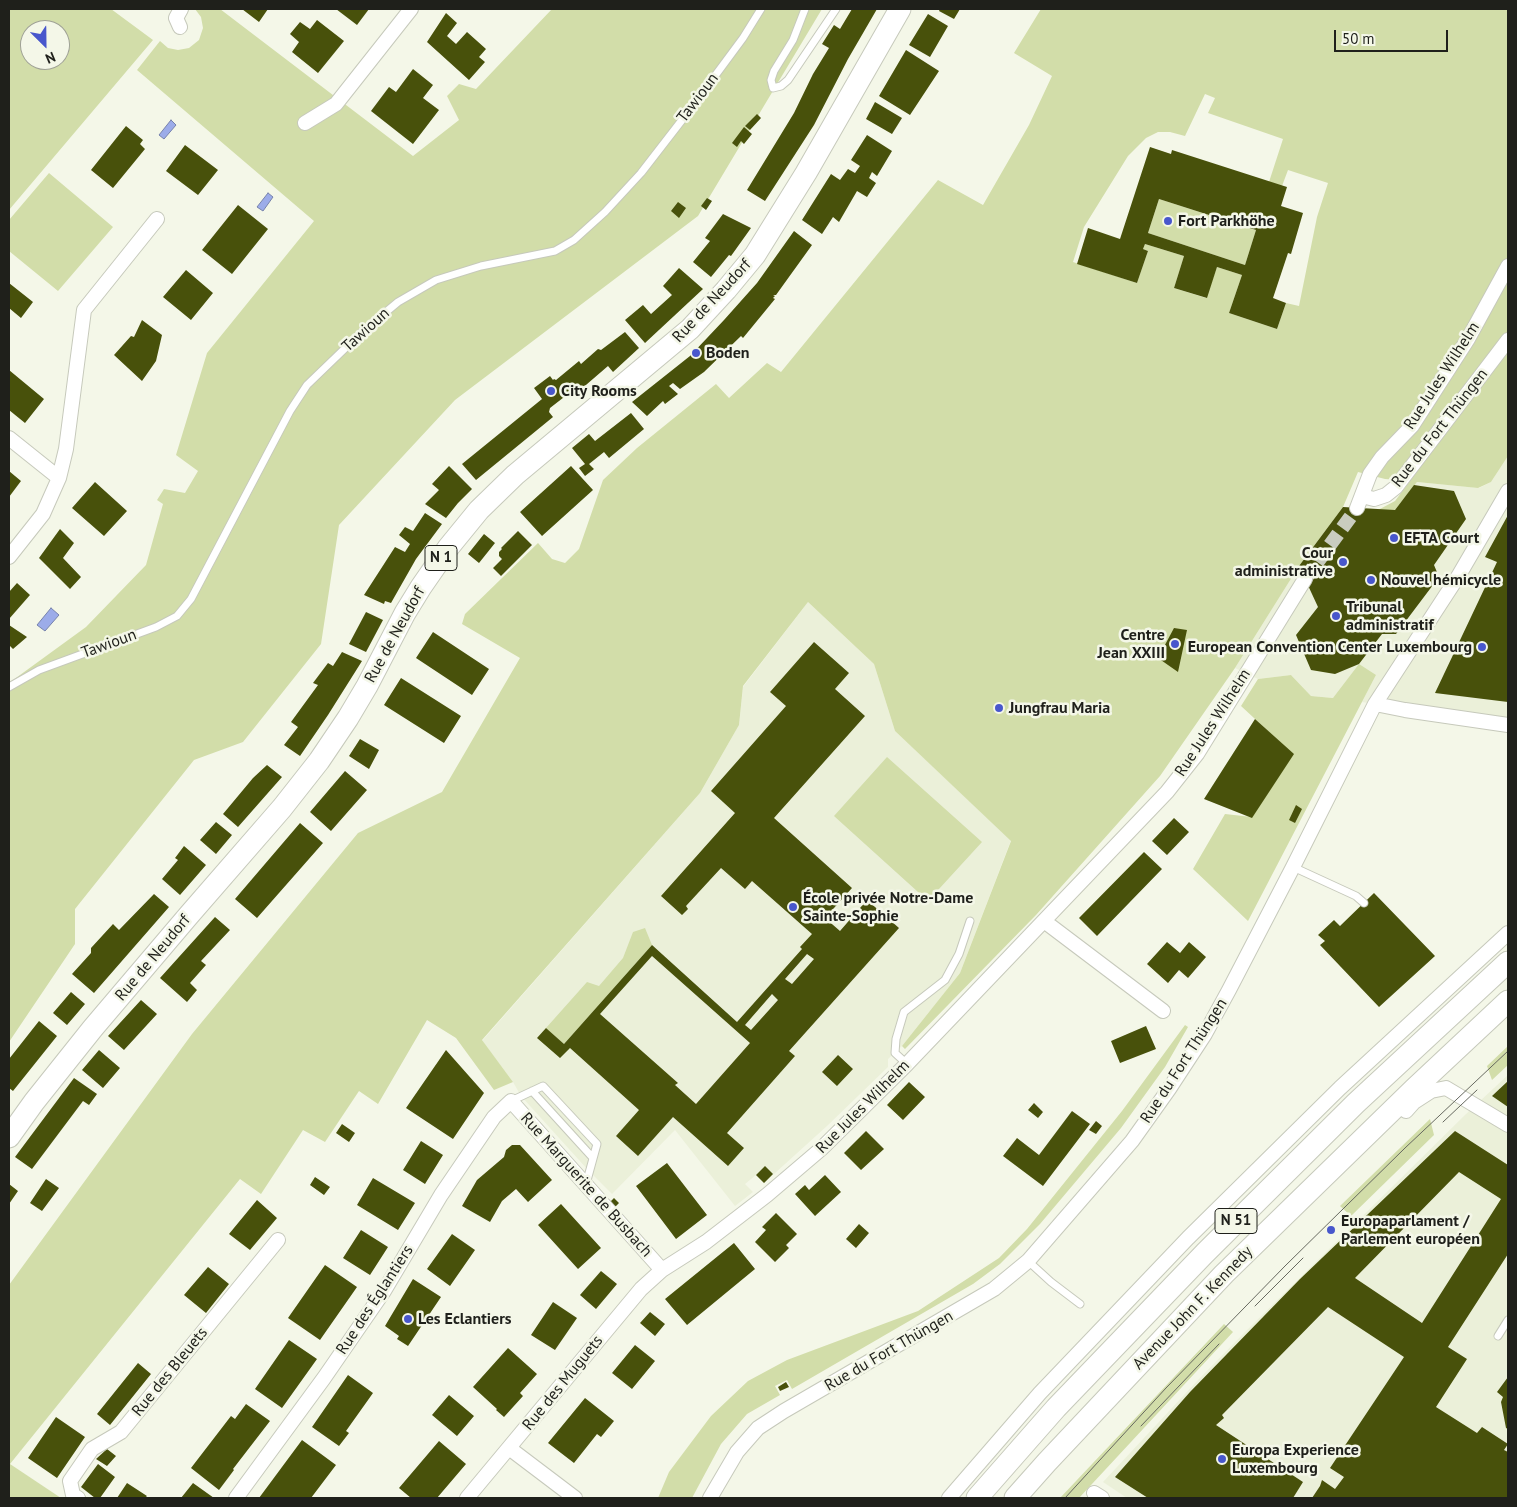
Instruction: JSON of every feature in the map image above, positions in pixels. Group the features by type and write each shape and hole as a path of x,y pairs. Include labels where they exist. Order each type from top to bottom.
{"main road":[{"name":"Rue de Neudorf","path":"9,1136 93,1028 320,761 353,710 421,587 448,548 479,510 515,475 690,329 756,255 806,173 900,9"},
{"name":"Avenue John F. Kennedy","path":"977,1498 1056,1408 1205,1253 1356,1103 1508,962"},
{"name":"Avenue John F. Kennedy","path":"1015,1498 1224,1274 1414,1089 1508,1001"}],"street":[{"path":"180,27 176,18 181,9"},
{"path":"305,123 336,104 411,9"},
{"path":"9,557 43,514 59,478 66,449 84,310 157,219"},
{"name":"Rue Jules Wilhelm","path":"1360,502 1370,474 1382,457 1412,426 1468,339 1508,266"},
{"name":"Rue du Fort Thüngen","path":"1360,502 1386,495 1396,487 1508,340"},
{"path":"9,438 59,478"},
{"name":"Rue du Fort Thüngen","path":"710,1498 738,1452 758,1428 784,1411 980,1298 1028,1261 1132,1141 1169,1090 1205,1034 1293,867 1375,704 1459,575 1508,491"},
{"name":"Rue Jules Wilhelm","path":"662,1270 706,1242 774,1190 821,1149 906,1064 1167,792 1193,760 1305,579"},
{"path":"1375,704 1508,725"},
{"path":"1044,921 1163,1011"},
{"path":"949,1498 1040,1393 1188,1238 1340,1088 1508,932"},
{"path":"1340,1088 1356,1103"},
{"path":"1321,1179 1342,1172 1414,1102 1431,1091 1446,1088 1508,1125"},
{"name":"Rue Marguerite de Busbach","path":"511,1101 662,1270"},
{"name":"Rue des Églantiers","path":"236,1498 324,1378 384,1290 441,1195 494,1117 511,1101"},
{"name":"Rue des Bleuets","path":"78,1498 73,1495 70,1481 92,1449 121,1432 278,1240"},
{"name":"Rue des Muguets","path":"467,1498 629,1303 662,1270"},
{"path":"509,1448 575,1498"},
{"path":"978,1465 1004,1467"}],"lane":[{"name":"Tawioun","path":"9,687 39,670 156,627 177,616 191,599 290,411 307,385 362,332 398,302 436,280 481,266 556,251 574,240 605,212 641,173 695,104 743,38 761,9"},
{"path":"805,9 792,40 774,71 771,80 774,88 781,86 788,80 836,9"},
{"path":"1293,867 1356,896 1364,903"},
{"path":"906,1064 895,1053 896,1039 904,1012 945,980 959,954 970,921"},
{"path":"511,1101 543,1086 597,1144 586,1184"},
{"path":"532,1091 593,1158"},
{"path":"1028,1261 1051,1282 1080,1304"},
{"path":"1498,1336 1508,1320"}],"shaded area":[{"path":"1508,456 1508,725 1362,702 1376,675 1333,698 1311,696 1291,675 1258,679 1235,668 1299,566 1395,510 1417,482 1479,488 1491,482"},
{"name":"École privée Notre-Dame Sainte-Sophie","path":"808,602 874,664 895,731 1011,840 960,973 902,1046 888,1059 888,1067 764,1183 756,1175 745,1184 753,1192 735,1206 675,1130 612,1194 521,1096 513,1082 482,1041 700,793 739,725 743,687"},
{"path":"1508,1075 1508,1498 1127,1498 1103,1482 1245,1332"}],"green space":[{"path":"9,9 111,9 153,40 9,210"},
{"path":"195,9 220,9 413,156 459,120 447,96 459,84 476,89 552,9 822,9 698,216 455,400 339,525 321,644 243,742 194,760 75,909 75,944 9,1042 9,683 86,627 146,565 163,504 157,500 164,489 185,493 198,471 176,455 207,353 314,221 137,70 160,41 168,48 178,50 189,48 199,40 203,28 201,17"},
{"path":"1041,9 1508,9 1508,456 1491,482 1478,488 1417,482 1395,510 1378,510 1395,501 1410,481 1385,479 1358,472 1343,507 1299,566 1235,668 1160,776 1036,915 905,1049 902,1046 960,973 1011,841 895,731 874,664 808,602 743,686 739,725 700,793 482,1040 513,1082 494,1090 456,1038 427,1020 378,1104 359,1091 325,1142 303,1130 261,1194 240,1179 10,1464 61,1498 9,1498 9,1285 192,1034 358,833 442,792 520,658 462,624 465,614 538,543 552,559 565,563 579,549 603,480 637,448 716,384 729,398 767,363 781,372 938,180 983,205 1029,125 1052,76 1014,53","holes":["1205,94 1215,98 1208,113 1283,139 1269,182 1282,186 1288,170 1328,183 1317,217 1299,306 1286,303 1277,329 1229,313 1242,275 1217,267 1206,298 1174,288 1184,256 1145,244 1143,249 1148,251 1137,283 1073,262 1084,227 1128,156 1146,138 1158,132 1170,132 1185,136"]},
{"path":"49,173 113,227 58,291 9,251 9,220"},
{"path":"1159,199 1256,230 1245,265 1148,233"},
{"path":"1359,664 1376,675 1248,921 1193,869 1225,814 1252,817 1293,754 1241,706 1258,679 1291,675 1311,696 1333,698"},
{"path":"887,757 982,842 928,901 834,816"},
{"path":"645,928 652,945 564,1044 546,1028 587,982 599,986 623,958 633,932"},
{"path":"1185,1025 1188,1027 1165,1067 1121,1128 1040,1224 1000,1264 973,1284 792,1389 787,1380 775,1386 780,1395 747,1414 721,1444 692,1498 658,1498 669,1472 711,1416 748,1381 787,1360 918,1311 999,1258 1027,1229 1122,1111"},
{"path":"1508,1046 1508,1065 1492,1080 1487,1066"},
{"path":"1430,1119 1434,1135 1351,1216 1340,1206"},
{"path":"1224,1324 1233,1332 1079,1498 1060,1498"}],"water":[{"path":"171,120 176,125 164,139 159,135"},
{"path":"268,193 273,197 263,211 257,207"},
{"path":"51,608 59,615 45,631 37,625"}],"building":[{"path":"242,9 268,9 259,22"},
{"path":"336,9 369,9 357,25"},
{"path":"852,9 877,9 848,59 814,125 765,201 747,190 794,113 813,74 829,48 822,44 834,25 840,29"},
{"path":"940,9 960,9 954,19 939,11"},
{"path":"446,13 457,23 447,36 456,44 467,32 486,49 479,57 485,62 469,80 427,42"},
{"path":"928,14 948,26 930,57 909,45"},
{"path":"317,20 344,41 318,73 292,52 299,42 290,34 300,22 310,29"},
{"path":"906,50 939,71 910,115 879,96"},
{"path":"413,69 433,85 423,98 439,110 413,144 371,111 389,87 396,92"},
{"path":"875,102 902,118 892,134 866,119"},
{"path":"757,114 761,118 750,130 745,126"},
{"path":"126,126 143,140 140,144 145,149 113,188 91,170"},
{"path":"744,127 752,134 744,144 741,141 737,147 732,143"},
{"path":"867,135 892,151 877,176 872,172 869,178 876,183 867,197 857,191 839,222 833,217 822,234 802,220 831,174 840,180 848,169 855,173 860,166 851,160"},
{"path":"185,145 218,170 198,195 166,171"},
{"path":"1150,147 1171,154 1172,150 1287,187 1281,206 1303,213 1291,254 1288,253 1273,298 1286,303 1277,329 1229,313 1242,275 1217,267 1207,298 1174,288 1184,256 1145,244 1143,249 1148,251 1137,283 1077,264 1088,228 1120,239","holes":["1159,199 1256,230 1245,265 1148,233"]},
{"path":"707,198 712,201 706,210 701,206"},
{"path":"678,202 686,208 679,218 671,211"},
{"path":"238,205 268,229 232,274 202,250"},
{"path":"723,214 751,228 731,256 729,255 711,277 693,262 710,241 705,238"},
{"path":"794,231 812,245 776,295 773,295 775,299 743,338 741,336 704,372 680,389 673,383 669,386 678,394 665,404 663,401 647,416 632,402 690,356 757,283"},
{"path":"679,268 703,289 645,343 625,320 643,305 651,314 672,295 663,286"},
{"path":"186,270 213,293 191,320 163,297"},
{"path":"9,283 33,302 21,318 9,308"},
{"path":"142,320 162,335 156,361 142,381 114,355 131,336 134,337"},
{"path":"625,332 639,348 613,372 608,366 572,397 568,394 550,408 549,412 553,417 476,480 462,464 542,399 534,388 550,376 553,380 556,380 579,361 581,364 598,349 601,350"},
{"path":"9,370 44,399 25,423 9,410"},
{"path":"631,413 644,429 609,458 604,452 589,464 594,469 585,476 579,468 585,464 572,448 589,434 595,441"},
{"path":"449,466 472,489 446,518 425,504 439,490 432,484"},
{"path":"571,466 593,490 542,536 520,512"},
{"path":"9,471 21,481 9,497"},
{"path":"95,482 127,511 104,536 72,508"},
{"name":"Nouvel hémicycle","path":"1414,485 1454,491 1466,519 1434,565 1439,577 1396,634 1382,634 1359,664 1335,674 1311,670 1296,635 1318,607 1299,566 1343,507 1395,510"},
{"path":"425,513 442,524 416,559 391,603 385,601 384,604 364,595 395,547 405,552 410,544 399,535 405,527 413,531"},
{"name":"European Convention Center Luxembourg","path":"1508,515 1508,702 1435,693 1497,562 1485,557"},
{"path":"60,529 74,543 63,558 81,577 70,589 39,558"},
{"path":"518,531 532,545 501,576 493,568 502,559 499,556 499,552"},
{"path":"484,534 495,543 479,563 468,554"},
{"path":"17,583 30,595 9,619 9,592"},
{"path":"366,612 383,620 366,652 349,644"},
{"path":"9,625 27,637 13,649 9,645"},
{"name":"Centre Jean XXIII","path":"1174,628 1187,630 1178,672 1158,658"},
{"path":"433,632 489,669 472,695 416,658"},
{"path":"814,642 849,673 835,689 865,716 774,818 852,888 825,918 840,931 867,900 899,928 789,1051 795,1056 727,1133 744,1148 728,1166 673,1117 638,1156 616,1136 639,1110 570,1048 560,1058 537,1038 546,1028 564,1044 652,945 737,1022 802,949 800,947 812,934 752,881 745,889 721,868 686,906 688,909 682,915 661,896 735,813 711,791 786,706 770,692","holes":["807,954 814,959 792,984 785,979","652,956 750,1043 696,1104 675,1085 678,1083 600,1014","772,994 778,1000 751,1030 745,1025"]},
{"path":"342,652 362,661 300,756 284,745 298,727 291,722 318,685 313,683 328,663 333,666"},
{"path":"401,678 461,716 444,743 384,705"},
{"path":"1255,719 1294,754 1252,818 1204,799"},
{"path":"360,739 379,750 369,769 349,756"},
{"path":"267,765 282,777 238,827 223,814 253,778"},
{"path":"345,771 367,790 331,831 310,812"},
{"path":"1296,805 1302,809 1295,823 1289,820"},
{"path":"1174,818 1189,832 1167,855 1152,841"},
{"path":"216,822 232,835 216,854 200,840"},
{"path":"300,823 323,843 257,918 235,899"},
{"path":"184,846 206,865 180,895 162,879 178,860 175,858"},
{"path":"1144,852 1162,869 1097,936 1079,918"},
{"path":"1374,893 1435,956 1379,1007 1320,945 1325,941 1318,935 1334,920 1340,926"},
{"path":"154,894 169,907 94,993 72,974 91,953 91,948 113,924 119,930"},
{"path":"215,917 230,930 201,961 206,965 190,983 197,990 187,1002 160,978"},
{"path":"1167,942 1180,953 1189,942 1206,957 1188,978 1179,970 1168,983 1147,964"},
{"path":"71,992 85,1004 67,1025 53,1013"},
{"path":"141,1000 157,1014 124,1050 108,1036"},
{"path":"39,1021 57,1036 13,1091 9,1088 9,1059"},
{"path":"1146,1026 1156,1049 1120,1063 1111,1041"},
{"path":"99,1050 120,1068 103,1088 82,1070"},
{"path":"446,1050 484,1093 453,1139 406,1108"},
{"path":"838,1055 853,1069 837,1086 822,1072"},
{"path":"74,1078 97,1094 89,1105 83,1101 32,1169 15,1157"},
{"path":"1508,1081 1508,1107 1492,1096"},
{"path":"909,1082 925,1097 903,1120 887,1105"},
{"path":"1034,1103 1043,1112 1038,1118 1028,1110"},
{"path":"1072,1111 1090,1124 1043,1186 1003,1156 1017,1138 1039,1155"},
{"path":"1096,1121 1102,1126 1096,1134 1089,1130"},
{"path":"342,1124 355,1133 349,1142 336,1133"},
{"path":"866,1131 884,1149 861,1170 844,1153"},
{"path":"1455,1131 1508,1165 1508,1254 1448,1347 1467,1359 1436,1407 1477,1433 1482,1427 1508,1444 1504,1450 1508,1452 1508,1498 1312,1498 1322,1480 1335,1489 1344,1477 1330,1468 1404,1357 1328,1307 1222,1415 1224,1418 1216,1425 1303,1482 1293,1498 1148,1498 1115,1477 1190,1392 1300,1279","holes":["1459,1172 1501,1199 1422,1323 1355,1278"]},
{"path":"421,1141 443,1155 425,1184 403,1170"},
{"path":"512,1145 520,1145 552,1180 528,1202 516,1189 502,1201 490,1222 462,1206 477,1180 504,1157 506,1150"},
{"path":"667,1163 707,1215 676,1239 636,1186"},
{"path":"765,1166 773,1174 764,1183 756,1175"},
{"path":"825,1175 841,1192 815,1216 795,1194 805,1185 809,1190"},
{"path":"315,1177 330,1187 324,1195 310,1185"},
{"path":"373,1178 415,1203 398,1230 357,1205"},
{"path":"46,1179 59,1188 42,1211 30,1203"},
{"path":"9,1184 18,1191 9,1204"},
{"path":"614,1198 619,1203 614,1208 609,1203"},
{"path":"257,1200 277,1218 250,1250 229,1234"},
{"path":"561,1204 601,1248 578,1269 538,1225"},
{"path":"776,1213 797,1234 786,1245 789,1248 775,1262 755,1242 766,1230 762,1227"},
{"path":"859,1224 869,1233 856,1248 846,1239"},
{"path":"361,1230 388,1247 370,1275 343,1258"},
{"path":"452,1234 475,1250 450,1286 427,1269"},
{"path":"734,1243 755,1269 687,1325 665,1299"},
{"path":"325,1265 357,1287 320,1340 288,1318"},
{"path":"208,1267 229,1284 206,1313 184,1295"},
{"path":"601,1271 617,1284 596,1309 580,1295"},
{"name":"Les Eclantiers","path":"413,1279 441,1297 408,1346 397,1339 399,1336 385,1326"},
{"path":"553,1302 577,1318 555,1350 531,1335"},
{"path":"650,1312 665,1324 655,1336 640,1323"},
{"path":"289,1340 317,1359 282,1408 255,1389"},
{"path":"635,1345 655,1361 632,1389 612,1373"},
{"path":"508,1348 537,1374 520,1393 523,1396 504,1417 473,1387"},
{"path":"138,1363 151,1374 110,1425 97,1414"},
{"path":"348,1375 373,1393 346,1431 349,1433 339,1446 312,1427"},
{"path":"1508,1377 1508,1429 1506,1428 1501,1402 1503,1397 1497,1392"},
{"path":"786,1382 789,1387 780,1391 778,1387"},
{"path":"449,1395 474,1416 457,1436 432,1415"},
{"path":"585,1398 614,1421 601,1437 597,1434 574,1463 548,1443"},
{"path":"246,1404 270,1421 219,1490 191,1468 231,1416 235,1419"},
{"path":"56,1417 85,1437 57,1478 28,1458"},
{"path":"302,1440 336,1465 311,1498 259,1498"},
{"path":"439,1441 466,1464 437,1498 411,1498 399,1488"},
{"path":"107,1449 116,1456 107,1466 96,1459"},
{"path":"98,1464 115,1477 100,1498 95,1498 81,1487"},
{"path":"127,1483 147,1496 145,1498 117,1498"},
{"path":"193,1483 214,1498 181,1498"}],"tunnel":[{"path":"1305,579 1357,508"}],"tram line":[{"path":"1065,1498 1166,1388 1285,1266 1405,1148 1508,1051"},
{"path":"1443,1122 1477,1090"},
{"path":"1255,1306 1303,1258"},
{"path":"1141,1426 1219,1344"}],"place":[{"name":"Fort Parkhöhe","path":"1168,221"},
{"name":"Boden","path":"696,353"},
{"name":"City Rooms","path":"551,391"},
{"name":"EFTA Court","path":"1394,538"},
{"name":"Cour administrative","path":"1343,562"},
{"name":"Nouvel hémicycle","path":"1371,580"},
{"name":"Tribunal administratif","path":"1336,616"},
{"name":"Centre Jean XXIII","path":"1175,644"},
{"name":"European Convention Center Luxembourg","path":"1482,647"},
{"name":"Jungfrau Maria","path":"999,708"},
{"name":"École privée Notre-Dame Sainte-Sophie","path":"793,907"},
{"name":"Europaparlament / Parlement européen","path":"1331,1230"},
{"name":"Les Eclantiers","path":"408,1319"},
{"name":"Europa Experience Luxembourg","path":"1222,1459"}]}
